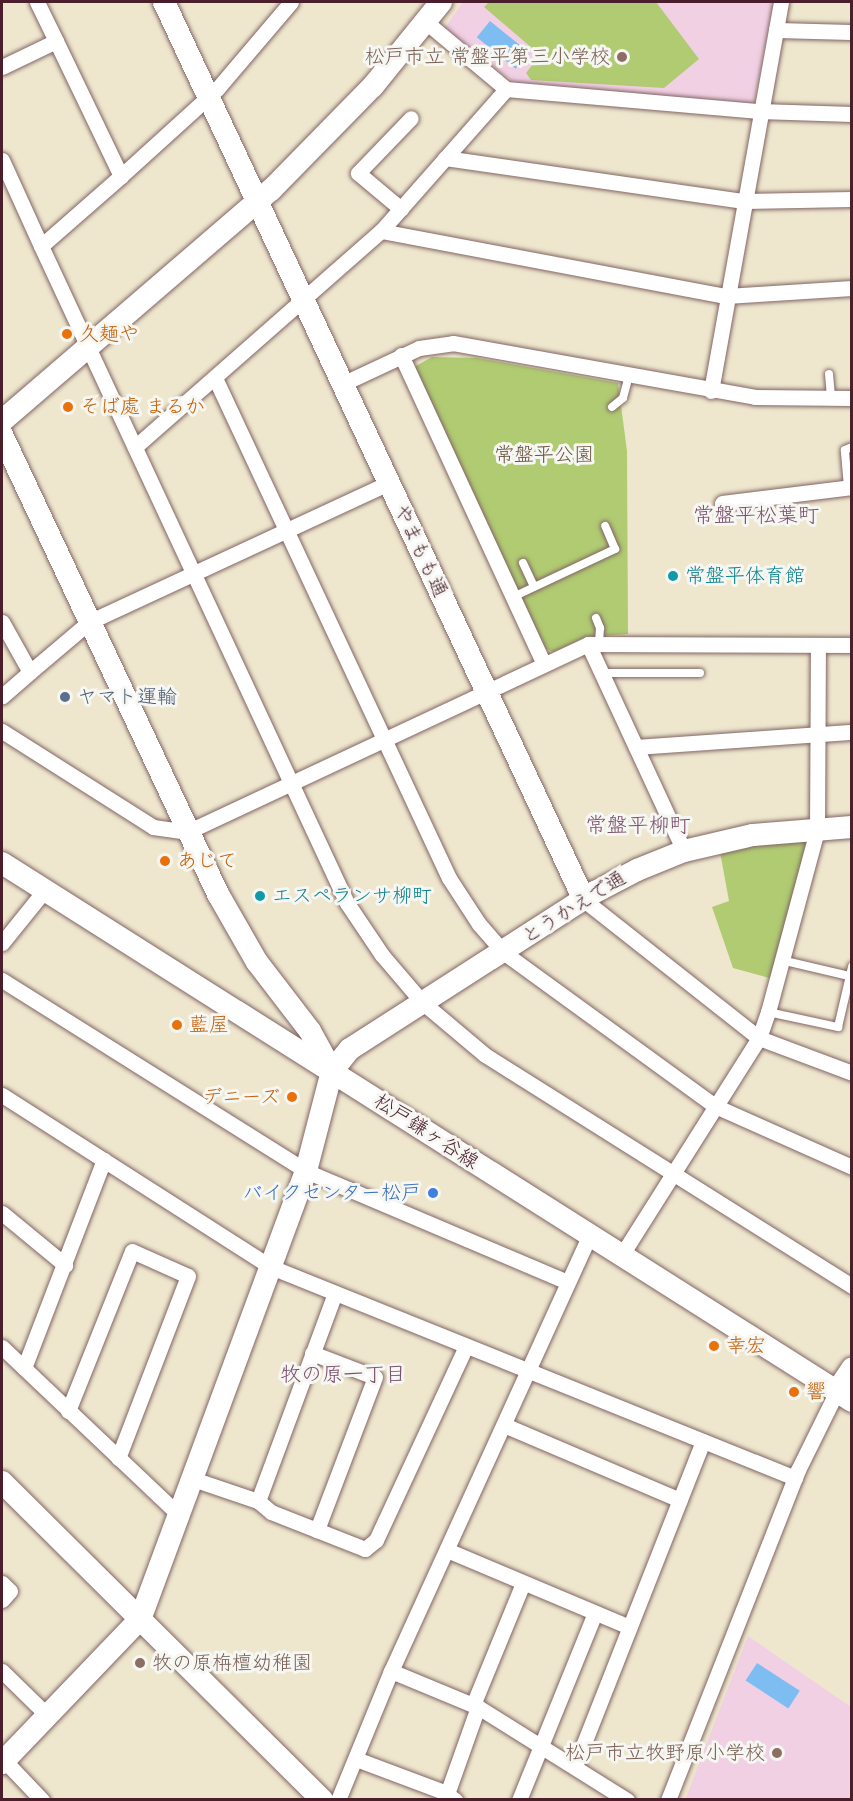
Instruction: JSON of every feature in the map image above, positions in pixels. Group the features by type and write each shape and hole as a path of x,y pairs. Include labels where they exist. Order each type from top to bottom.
{"street":[{"path":"37,2 121,176"},
{"name":"やまもも通","path":"164,2 584,900"},
{"path":"2,422 258,202 322,141 441,2"},
{"path":"711,391 759,111 781,2"},
{"path":"41,246 208,97 283,5"},
{"path":"426,22 506,89 759,111 852,114"},
{"path":"776,30 852,32"},
{"path":"2,67 56,41"},
{"path":"135,447 381,231 506,89"},
{"path":"400,209 358,173 411,118"},
{"path":"446,158 744,201 852,200"},
{"path":"2,160 347,903 381,955 422,1002 485,1055 852,1287"},
{"path":"381,231 726,296 852,288"},
{"path":"342,384 401,355 427,347 476,345 711,391 755,397 852,398"},
{"path":"401,355 544,664"},
{"path":"216,378 449,878 479,924 503,952 715,1106 852,1167"},
{"path":"2,435 187,832 235,926 310,1031 332,1071 306,1171 141,1618 2,1760 42,1800"},
{"path":"2,696 89,622 388,483"},
{"path":"722,503 850,487"},
{"path":"2,622 30,672"},
{"path":"593,644 601,673 684,851"},
{"path":"2,731 153,827 187,832 544,664 593,644 852,645"},
{"path":"621,1256 759,1038 768,1012 817,830 818,645"},
{"path":"636,747 852,732"},
{"name":"とうかえで通","path":"332,1071 350,1049 584,900 637,870 684,851 753,834 852,827"},
{"name":"松戸鎌ヶ谷線","path":"2,863 226,1009 332,1071 589,1237 844,1396"},
{"path":"2,943 44,891"},
{"path":"584,900 759,1038 852,1073"},
{"path":"2,980 306,1171 567,1282"},
{"path":"2,1095 271,1267 795,1478"},
{"path":"24,1368 104,1160"},
{"path":"2,1213 65,1265"},
{"path":"338,1800 391,1671 589,1237"},
{"path":"69,1411 132,1251 188,1276 118,1458"},
{"path":"258,1501 335,1293"},
{"path":"193,1479 258,1501 271,1512 365,1549 376,1540 466,1346"},
{"path":"2,1347 179,1515"},
{"path":"312,1353 375,1377 317,1530"},
{"path":"668,1800 795,1478 844,1396 852,1369"},
{"path":"504,1425 680,1500"},
{"path":"575,1766 703,1441"},
{"path":"2,1482 322,1800"},
{"path":"447,1550 629,1627"},
{"path":"2,1583 10,1591 2,1600"},
{"path":"356,1759 451,1797 476,1706 523,1583"},
{"path":"519,1800 595,1613"},
{"path":"2,1671 47,1715"},
{"path":"391,1671 476,1706 575,1766 606,1794 627,1800"}],"lane":[{"path":"829,374 831,399"},
{"path":"612,407 623,398 629,375"},
{"path":"850,487 845,450 852,447"},
{"path":"513,597 615,549 605,526"},
{"path":"523,563 534,587"},
{"path":"593,644 600,628 596,618"},
{"path":"601,673 700,673"},
{"path":"781,960 849,976"},
{"path":"768,1012 838,1027 852,967"}],"shaded area":[{"name":"松戸市立 常盤平第三小学校","path":"463,2 774,2 755,99 750,105 519,86 444,29"},
{"name":"松戸市立牧野原小学校","path":"748,1636 851,1707 851,1799 685,1800"}],"green space":[{"path":"489,2 656,2 699,59 664,88 531,80 526,73 540,55 484,7"},
{"name":"常盤平公園","path":"432,357 477,358 618,383 627,451 628,634 586,637 553,652 542,647 414,367"},
{"path":"779,841 803,841 808,845 773,979 733,968 712,907 729,901 720,852"}],"water":[{"path":"490,21 529,52 516,69 477,37"},
{"path":"757,1663 800,1691 788,1708 746,1681"}],"place":[{"name":"松戸市立 常盤平第三小学校","path":"622,57"},
{"name":"久麺や","path":"67,334"},
{"name":"そば處 まるか","path":"68,407"},
{"name":"常盤平体育館","path":"673,576"},
{"name":"ヤマト運輸","path":"65,697"},
{"name":"あじて","path":"165,861"},
{"name":"エスペランサ柳町","path":"260,896"},
{"name":"藍屋","path":"177,1025"},
{"name":"デニーズ","path":"292,1097"},
{"name":"バイクセンター松戸","path":"433,1193"},
{"name":"幸宏","path":"714,1346"},
{"name":"響","path":"794,1392"},
{"name":"牧の原栴檀幼稚園","path":"140,1663"},
{"name":"松戸市立牧野原小学校","path":"777,1753"}],"district":[{"name":"常盤平松葉町","path":"756,516"},
{"name":"常盤平柳町","path":"638,826"},
{"name":"牧の原一丁目","path":"343,1375"}]}
